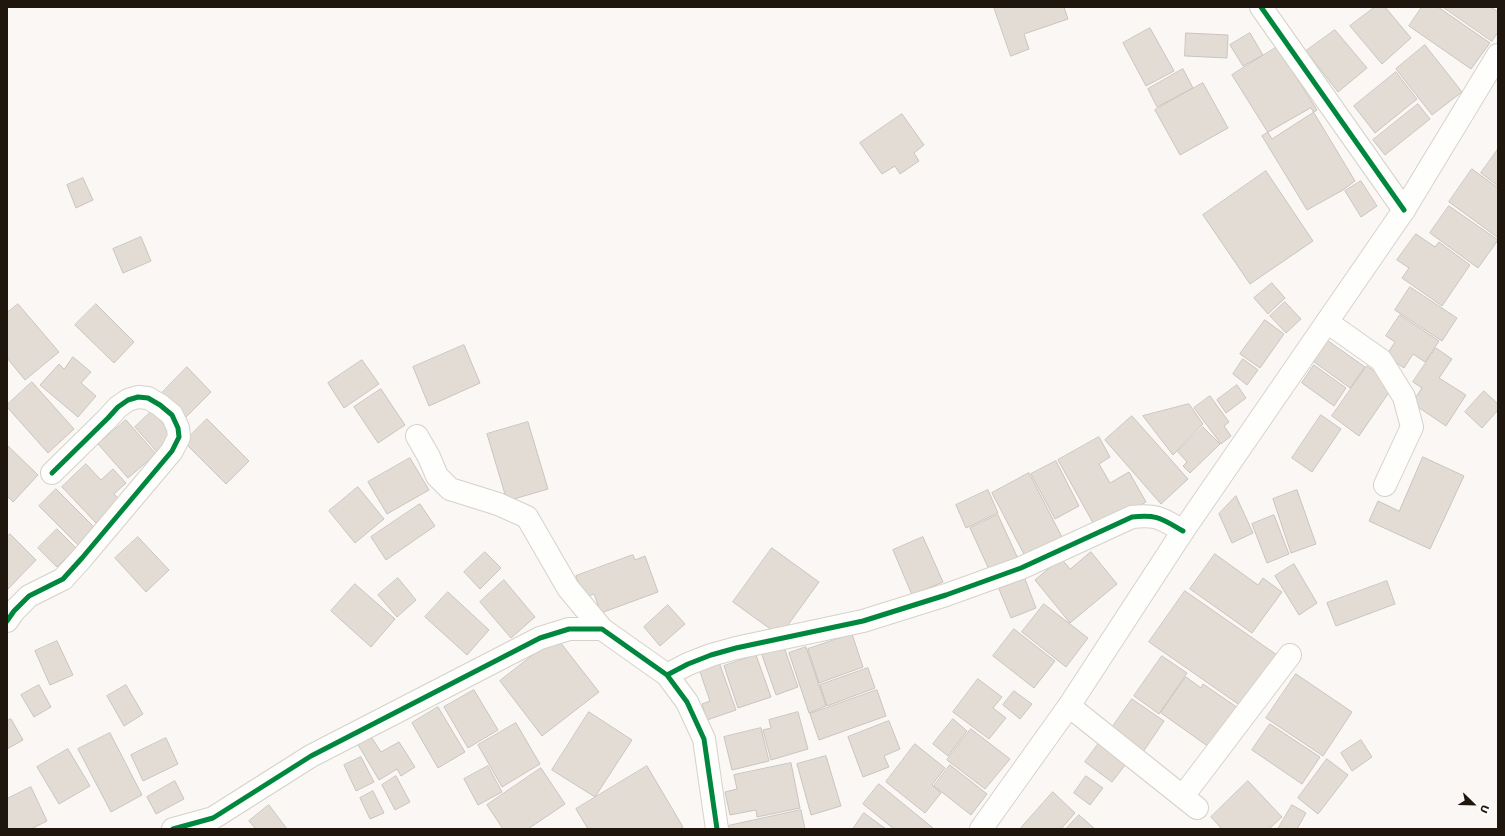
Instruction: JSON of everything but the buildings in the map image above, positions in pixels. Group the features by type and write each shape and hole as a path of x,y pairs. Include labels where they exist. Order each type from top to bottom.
{"street":[{"path":"1261,7 1404,210"},
{"path":"981,829 1069,706 1183,531 1404,210 1498,55"},
{"path":"1327,322 1381,360 1404,397 1412,427 1385,485"},
{"path":"7,621 14,611 29,596 63,579 82,558 172,451 179,437 178,428 172,415 160,405 148,398 138,397 128,400 118,407 52,473"},
{"path":"417,436 429,457 437,476 450,489 498,504 527,517 568,588 602,629 667,675 687,702 704,739 717,829"},
{"path":"667,675 688,664 724,652 863,621 946,595 1021,568 1132,517 1148,515 1160,517 1183,531"},
{"path":"173,829 213,818 310,756 540,638 569,629 602,629"},
{"path":"1069,706 1190,802 1290,655"}],"cycle path":[{"path":"1261,7 1404,210"},
{"path":"7,621 14,611 29,596 63,579 82,558 172,451 179,437 178,428 172,415 160,405 148,398 138,397 128,400 118,407 52,473"},
{"path":"667,675 688,664 711,655 736,648 863,621 946,595 1021,568 1132,517 1148,516 1159,518 1183,531"},
{"path":"173,829 213,818 311,756 540,638 569,629 602,629 667,675 687,702 704,739 717,829"}]}
